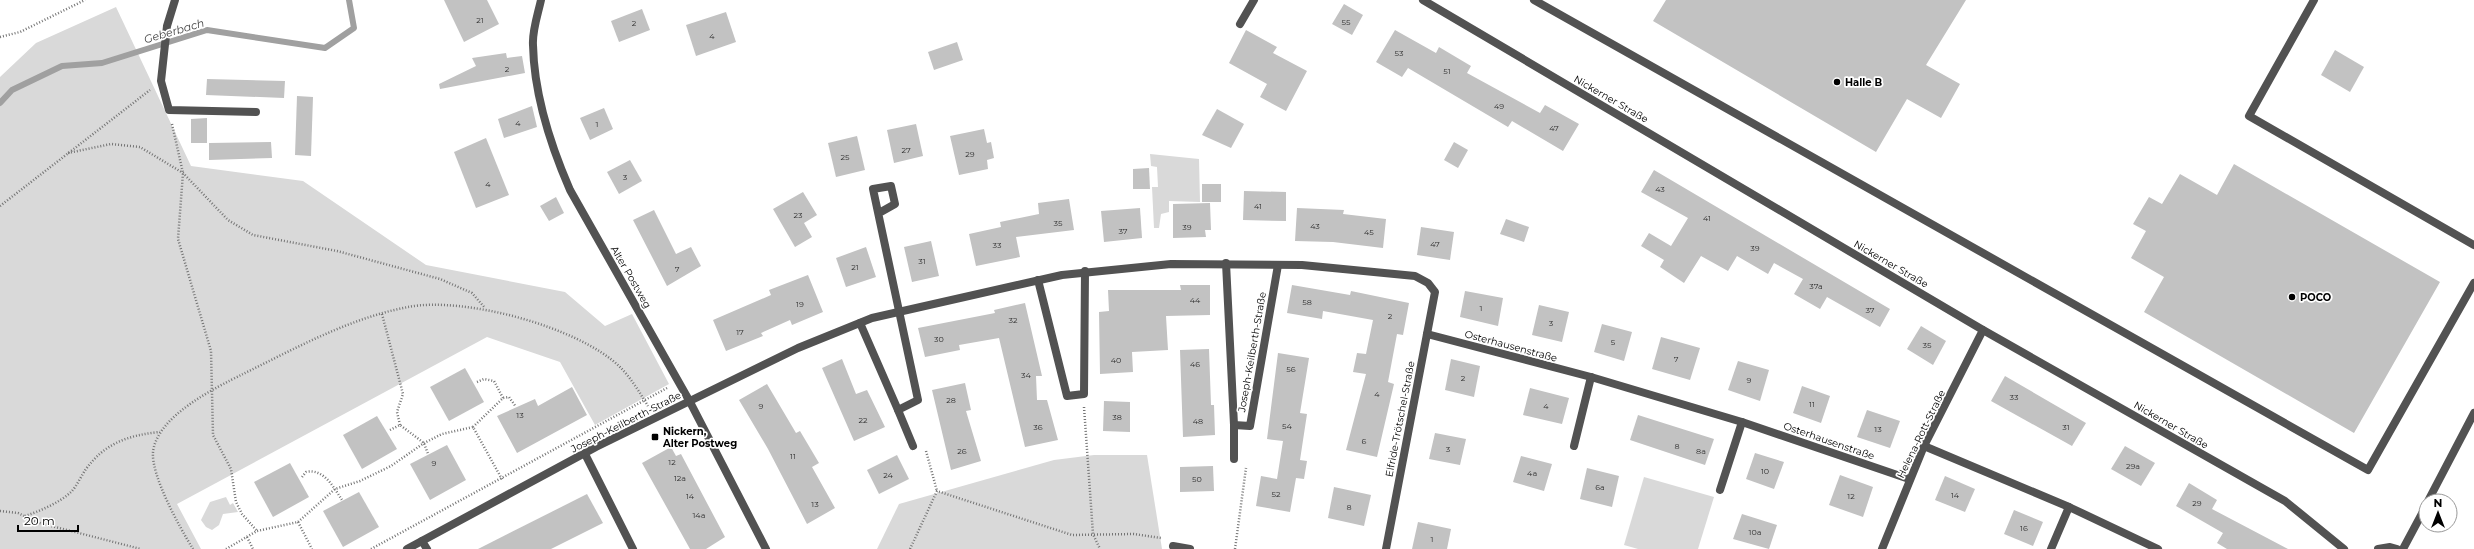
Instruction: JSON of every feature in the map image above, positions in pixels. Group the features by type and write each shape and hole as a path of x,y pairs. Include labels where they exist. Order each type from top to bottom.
{"street":[{"path":"175,0 166,26 161,81 169,110 256,112"},
{"name":"Alter Postweg","path":"541,0 533,44 541,106 556,158 570,190 673,370 766,549"},
{"path":"1240,24 1254,0"},
{"name":"Nickerner Straße","path":"1423,0 1983,330 2285,501 2344,549"},
{"path":"1534,0 2368,470 2474,283"},
{"path":"2314,0 2250,116 2474,245"},
{"path":"879,213 918,400 898,410"},
{"name":"Joseph-Keilberth-Straße","path":"407,549 585,454 798,348 860,323 900,312 1038,280 1085,271 1171,264 1302,265 1415,276 1428,283 1435,292"},
{"name":"Joseph-Keilberth-Straße","path":"1226,264 1234,425 1234,459"},
{"name":"Joseph-Keilberth-Straße","path":"1234,425 1250,426 1278,265"},
{"path":"1038,280 1067,396 1084,394 1085,271"},
{"name":"Elfride-Trötschel-Straße","path":"1386,549 1435,292"},
{"path":"860,323 913,446"},
{"name":"Helena-Rott-Straße","path":"1882,549 1909,479 1924,446 1983,330"},
{"name":"Osterhausenstraße","path":"1427,334 1591,377 1742,422 1909,479"},
{"path":"1574,446 1591,377"},
{"path":"2432,493 2474,413"},
{"path":"1720,490 1742,422"},
{"path":"1924,446 2069,507 2158,549"},
{"path":"585,454 633,549"},
{"path":"2051,549 2069,507"},
{"path":"2404,549 2418,522"},
{"path":"422,541 426,549"},
{"path":"1174,546 1190,549"},
{"path":"2378,549 2390,547 2397,549"}],"path":[{"path":"0,37 20,32 84,0"},
{"path":"0,206 161,81"},
{"path":"169,110 183,173 178,239 211,351 213,435 231,469 236,502 242,514 257,531"},
{"path":"68,153 111,144 140,147 183,173 228,220 253,235 337,251 440,278 472,293 486,309"},
{"path":"193,549 177,522 154,466 153,451 160,432 180,413 211,390 291,350 343,327 382,314 408,307 432,304 486,309 543,324 611,358 622,368 657,418"},
{"path":"382,314 403,394 397,412 400,425 424,443 428,454"},
{"path":"478,382 484,379 494,381 503,398"},
{"path":"371,549 672,386"},
{"path":"1084,394 1084,427 1090,475 1093,534 1100,549"},
{"path":"226,549 257,531 298,522 335,489 360,481 391,466 424,443 442,434 473,427 503,398 508,397 516,406"},
{"path":"390,430 400,425"},
{"path":"473,427 510,494"},
{"path":"25,516 44,510 71,492 86,468 103,449 118,440 144,433 160,432"},
{"path":"1236,549 1246,467"},
{"path":"302,477 306,472 317,472 325,477 342,500"},
{"path":"910,549 937,491 1072,535 1134,534 1171,540 1174,546"},
{"path":"0,511 18,513 65,530 141,549"},
{"path":"298,522 312,549"},
{"path":"247,537 253,549"}],"shaded area":[{"path":"116,7 191,166 303,181 426,265 565,292 605,326 632,314 669,384 595,425 560,362 487,337 177,504 201,549 0,549 0,77 36,43"},
{"path":"1150,154 1199,159 1200,202 1169,201 1169,212 1161,214 1159,228 1154,228 1152,187 1158,187 1157,167 1151,166"},
{"path":"1094,455 1147,455 1162,549 877,549 899,504 1054,460"},
{"path":"1644,477 1714,497 1698,549 1638,549 1624,545"},
{"path":"226,497 230,505 233,503 238,512 223,514 219,525 212,530 206,527 201,520 210,502"}],"building":[{"path":"444,0 487,0 499,24 464,42"},
{"name":"Halle B","path":"1666,0 1966,0 1926,65 1960,84 1941,118 1907,99 1876,152 1653,21"},
{"path":"1344,4 1363,15 1352,35 1332,24"},
{"path":"642,9 650,30 619,42 611,21"},
{"path":"726,12 736,42 696,56 686,25"},
{"path":"1246,30 1277,47 1273,53 1307,71 1286,111 1260,97 1267,84 1229,63"},
{"path":"1395,30 1436,53 1439,47 1471,66 1467,73 1540,113 1545,105 1579,124 1563,151 1512,121 1508,127 1408,68 1402,77 1376,62"},
{"path":"957,42 963,60 934,70 928,52"},
{"path":"2335,50 2364,67 2350,92 2321,75"},
{"path":"506,53 507,58 522,56 525,73 440,89 439,84 476,66 472,58"},
{"path":"207,79 285,81 284,98 206,95"},
{"path":"297,96 313,97 311,156 295,155"},
{"path":"532,106 537,127 504,138 498,119"},
{"path":"604,108 613,129 590,140 580,118"},
{"path":"1217,109 1244,124 1231,148 1202,135"},
{"path":"207,118 207,143 191,143 191,119"},
{"path":"916,124 923,156 894,163 887,130"},
{"path":"984,129 987,143 991,142 994,158 987,160 988,169 959,175 950,136"},
{"path":"857,136 865,170 836,177 828,143"},
{"path":"486,138 509,195 476,208 454,152"},
{"path":"271,142 272,158 209,160 209,143"},
{"path":"1454,142 1468,150 1458,168 1444,160"},
{"path":"630,160 642,181 619,194 607,172"},
{"name":"POCO","path":"2234,164 2440,282 2354,433 2144,312 2164,277 2131,258 2146,231 2133,224 2149,197 2162,204 2180,174 2217,195"},
{"path":"1149,168 1150,189 1133,189 1133,169"},
{"path":"1654,170 1890,309 1880,327 1827,297 1820,309 1794,294 1803,279 1774,263 1768,274 1737,256 1728,271 1701,256 1684,283 1660,267 1664,260 1641,246 1649,233 1671,246 1688,218 1641,192"},
{"path":"1202,184 1221,184 1221,202 1202,202"},
{"path":"1244,191 1286,192 1286,221 1243,220"},
{"path":"803,192 817,215 804,223 812,237 795,247 773,209"},
{"path":"556,197 564,213 549,221 540,206"},
{"path":"1069,199 1074,230 1016,237 1020,257 976,266 969,234 1001,227 1000,222 1039,214 1038,203"},
{"path":"1210,203 1211,230 1205,230 1206,237 1173,238 1173,204"},
{"path":"1140,208 1142,238 1104,242 1101,211"},
{"path":"1297,208 1344,210 1343,214 1386,219 1383,248 1333,242 1295,241"},
{"path":"654,210 676,254 691,247 701,266 667,286 633,220"},
{"path":"1506,219 1529,227 1524,242 1500,234"},
{"path":"1421,227 1454,232 1450,260 1417,255"},
{"path":"931,241 939,276 912,282 904,247"},
{"path":"866,247 876,277 846,287 836,258"},
{"path":"808,275 823,312 792,325 790,320 761,333 763,336 726,351 713,320 771,295 769,290"},
{"path":"1180,285 1210,285 1210,315 1166,316 1168,350 1132,352 1133,372 1100,374 1099,312 1109,311 1108,290 1181,290"},
{"path":"1292,285 1350,295 1351,291 1409,303 1403,335 1397,334 1388,382 1394,384 1377,457 1346,450 1366,374 1353,372 1357,353 1366,354 1373,320 1323,311 1322,319 1287,313"},
{"path":"1465,291 1503,298 1498,326 1460,317"},
{"path":"1025,303 1042,376 1036,376 1037,400 1047,400 1058,440 1025,447 999,338 959,345 960,350 925,357 918,328 995,313 994,310"},
{"path":"1539,305 1569,312 1562,342 1532,335"},
{"path":"1602,324 1632,332 1624,361 1594,352"},
{"path":"1921,326 1946,341 1933,365 1907,349"},
{"path":"1661,337 1700,348 1690,380 1652,369"},
{"path":"1209,349 1211,405 1214,405 1215,435 1183,437 1180,350"},
{"path":"1278,353 1309,358 1300,413 1307,414 1300,460 1307,461 1304,479 1296,478 1290,512 1256,506 1261,476 1277,479 1283,441 1267,439"},
{"path":"842,359 856,394 867,390 885,427 854,441 822,368"},
{"path":"1451,359 1480,366 1474,397 1445,390"},
{"path":"1738,361 1769,370 1760,401 1728,390"},
{"path":"465,368 484,402 449,421 430,387"},
{"path":"2005,376 2086,423 2072,446 1991,401"},
{"path":"965,383 971,410 966,411 981,461 951,470 932,390"},
{"path":"767,384 796,433 800,431 819,463 812,467 835,508 807,524 768,449 739,400"},
{"path":"1802,386 1830,396 1821,423 1793,413"},
{"path":"572,387 587,415 517,453 497,416 535,399 538,406"},
{"path":"1530,388 1569,398 1562,424 1523,415"},
{"path":"1104,401 1130,402 1130,432 1103,431"},
{"path":"1867,410 1900,421 1890,448 1857,437"},
{"path":"1638,415 1714,439 1705,465 1630,440"},
{"path":"377,416 397,449 362,469 343,435"},
{"path":"1435,433 1466,439 1460,465 1429,459"},
{"path":"447,445 466,480 430,500 410,464"},
{"path":"2125,446 2155,463 2141,486 2111,469"},
{"path":"671,447 676,456 681,454 725,537 706,549 690,549 642,463"},
{"path":"1755,453 1784,462 1774,489 1746,479"},
{"path":"897,455 909,479 879,494 867,470"},
{"path":"1521,456 1552,464 1544,491 1513,482"},
{"path":"290,463 309,497 273,517 254,482"},
{"path":"1213,466 1214,491 1180,492 1180,467"},
{"path":"1587,468 1619,476 1612,507 1580,499"},
{"path":"1840,475 1873,487 1863,517 1829,505"},
{"path":"1945,476 1975,489 1965,512 1935,500"},
{"path":"2189,483 2217,500 2212,509 2288,549 2227,549 2217,543 2223,533 2176,506"},
{"path":"1334,487 1371,495 1364,526 1328,518"},
{"path":"359,492 379,527 343,547 323,511"},
{"path":"587,494 603,523 551,549 478,549"},
{"path":"2014,510 2043,522 2033,546 2004,534"},
{"path":"1742,514 1777,525 1769,549 1733,539"},
{"path":"1418,522 1451,529 1447,549 1412,549"}],"waterway":[{"name":"Geberbach","path":"0,103 12,90 62,66 102,63 207,30 325,48 354,28 349,0"}],"place":[{"name":"Halle B","path":"1837,82"},
{"name":"POCO","path":"2292,297"},
{"name":"Nickern, Alter Postweg","path":"655,437"}]}
